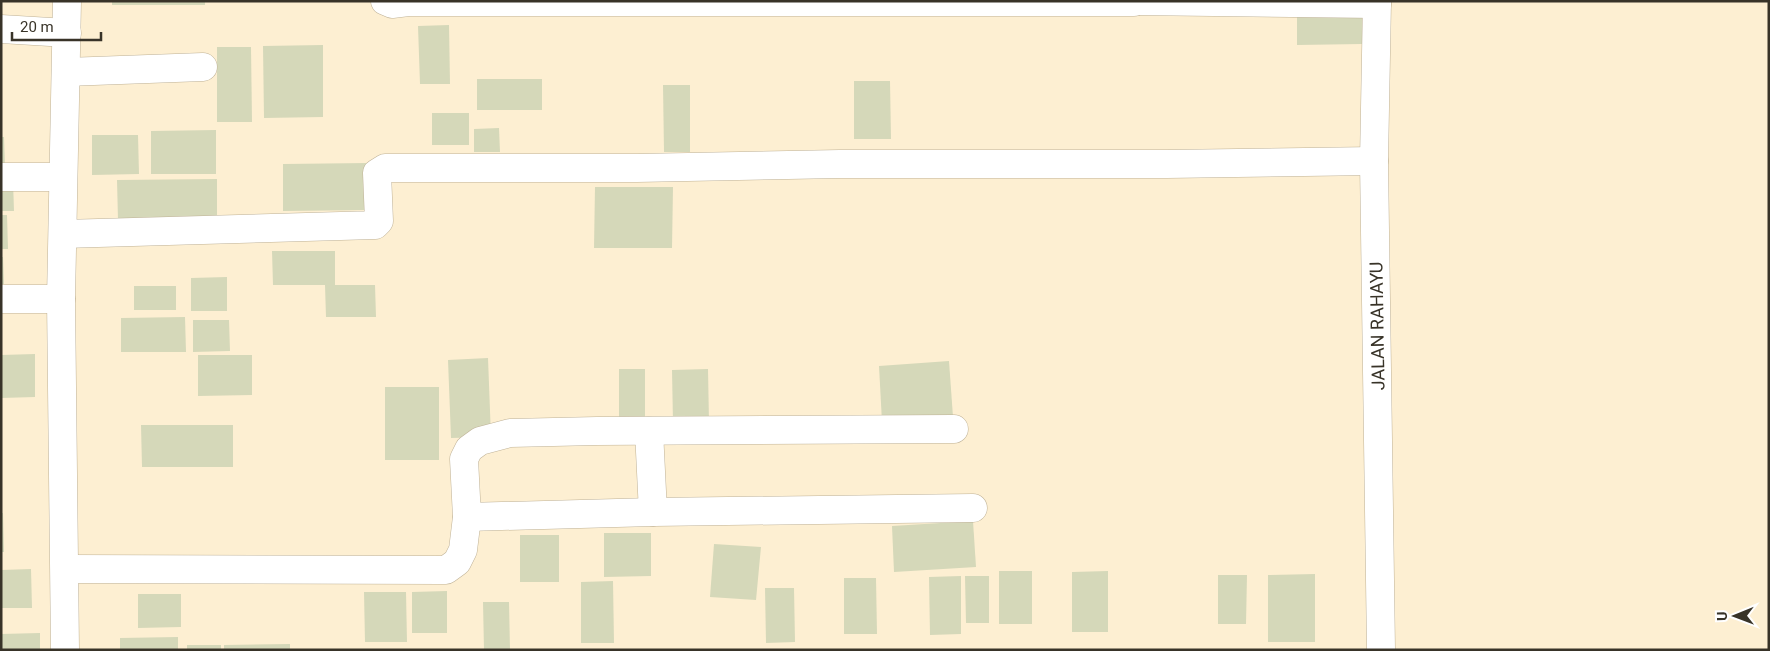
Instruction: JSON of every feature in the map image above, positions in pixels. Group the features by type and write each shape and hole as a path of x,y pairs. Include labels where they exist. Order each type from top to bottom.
{"street":[{"path":"65,650 61,299 67,1"},
{"path":"385,1 392,4 408,2 1377,3"},
{"name":"JALAN RAHAYU","path":"1377,3 1374,161 1381,650"},
{"path":"1,29 67,33"},
{"path":"66,72 203,67"},
{"path":"63,234 375,225 380,220 377,172 386,168 637,168 840,164 1167,164 1374,161"},
{"path":"1,177 63,176"},
{"path":"1,299 61,299"},
{"path":"65,569 446,570 457,562 463,550 467,517 464,459 469,449 480,441 510,433 954,430"},
{"path":"649,431 653,512"},
{"path":"467,517 653,512 973,508"}],"building":[{"path":"112,1 205,1 205,5 112,5"},
{"path":"1362,16 1362,44 1297,45 1297,17"},
{"path":"449,25 450,84 420,84 418,26"},
{"path":"323,45 323,117 264,118 263,46"},
{"path":"217,47 251,47 252,122 217,122"},
{"path":"477,79 542,79 542,110 477,110"},
{"path":"854,81 890,81 891,139 854,139"},
{"path":"663,85 690,85 690,152 664,152"},
{"path":"432,113 469,113 469,145 432,145"},
{"path":"499,128 500,152 474,152 474,129"},
{"path":"216,130 216,174 151,174 151,131"},
{"path":"92,135 138,135 139,174 92,175"},
{"path":"1,137 4,137 5,167 1,167"},
{"path":"368,163 368,210 283,211 283,164"},
{"path":"217,179 217,220 118,220 117,180"},
{"path":"1,181 13,181 14,211 1,211"},
{"path":"595,187 673,187 672,248 594,248"},
{"path":"1,215 7,215 8,249 1,249"},
{"path":"272,251 335,251 335,285 375,285 376,317 326,317 325,285 273,285"},
{"path":"1,257 3,257 4,284 1,284"},
{"path":"227,277 227,311 191,311 191,278"},
{"path":"134,286 176,286 176,310 134,310"},
{"path":"185,317 186,352 121,352 121,318"},
{"path":"193,320 229,320 230,351 193,352"},
{"path":"35,354 35,397 1,398 1,355"},
{"path":"198,355 252,355 252,395 198,396"},
{"path":"488,358 491,437 451,438 448,360"},
{"path":"949,361 953,417 882,422 879,366"},
{"path":"619,369 645,369 645,420 619,420"},
{"path":"708,369 709,423 673,423 672,370"},
{"path":"385,387 439,387 439,460 385,460"},
{"path":"141,425 233,425 233,467 142,467"},
{"path":"1,513 3,513 4,552 1,552"},
{"path":"973,521 976,567 894,572 892,526"},
{"path":"604,533 651,533 651,576 604,577"},
{"path":"520,535 559,535 559,582 520,582"},
{"path":"714,544 761,547 756,600 710,597"},
{"path":"31,569 32,608 1,608 1,570"},
{"path":"999,571 1032,571 1032,624 999,624"},
{"path":"1108,571 1108,632 1072,632 1072,572"},
{"path":"1315,574 1315,642 1268,642 1268,575"},
{"path":"1218,575 1247,575 1246,624 1218,624"},
{"path":"961,576 961,634 930,635 929,577"},
{"path":"965,576 989,576 989,623 966,623"},
{"path":"844,578 876,578 877,634 844,634"},
{"path":"613,581 614,643 581,643 581,582"},
{"path":"765,588 794,588 795,642 766,643"},
{"path":"447,591 447,633 412,633 412,592"},
{"path":"364,592 406,592 407,642 365,642"},
{"path":"138,594 181,594 181,627 138,628"},
{"path":"483,602 509,602 510,650 484,650"},
{"path":"40,633 40,650 1,650 1,634"},
{"path":"178,637 178,650 120,650 120,638"},
{"path":"290,644 290,650 224,650 224,645"},
{"path":"187,645 221,645 221,650 187,650"}]}
